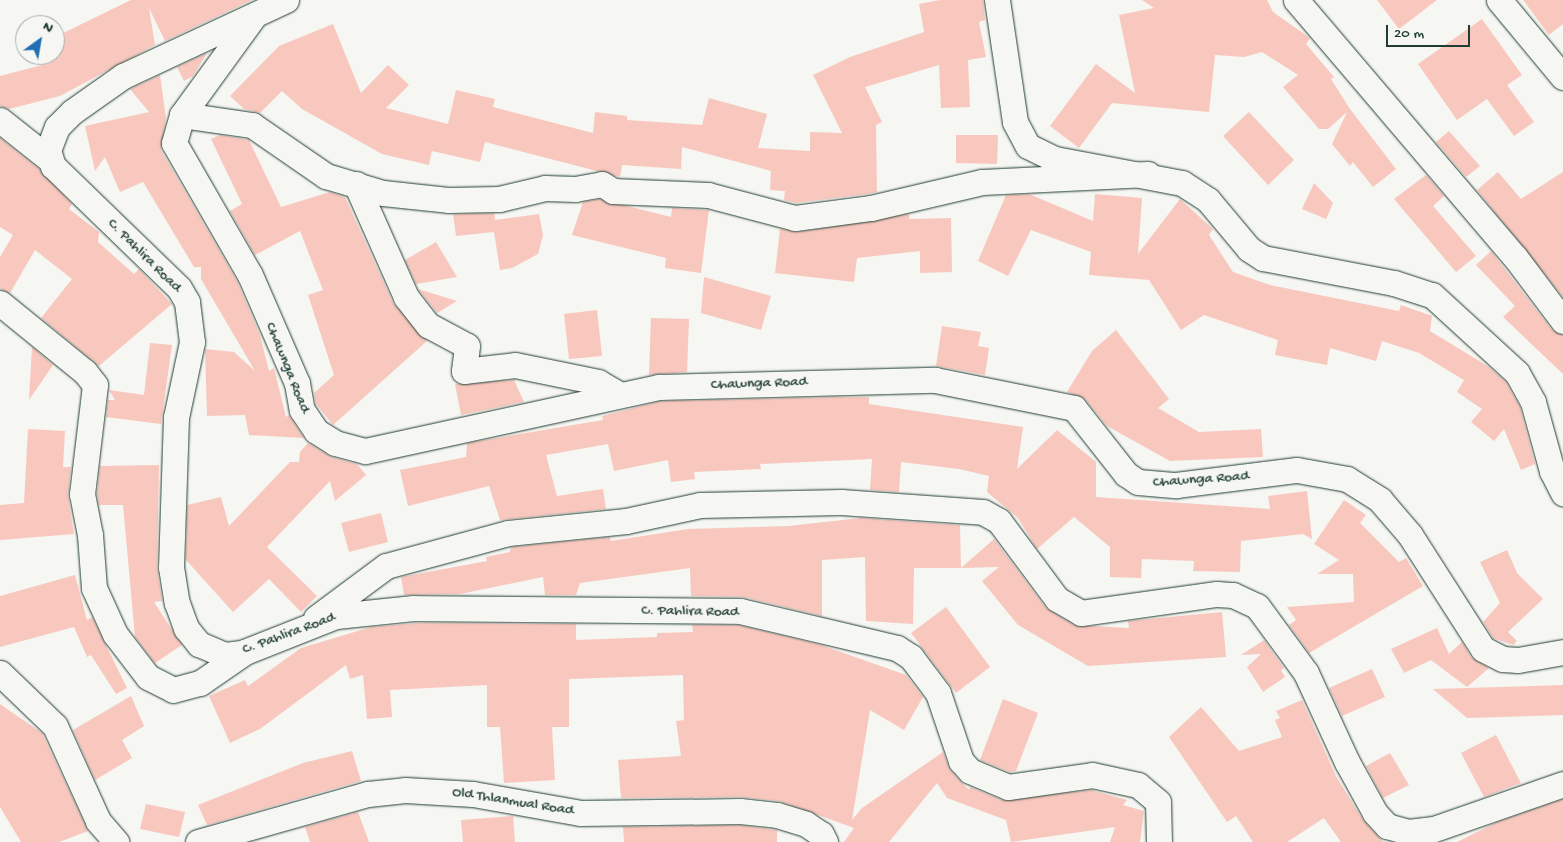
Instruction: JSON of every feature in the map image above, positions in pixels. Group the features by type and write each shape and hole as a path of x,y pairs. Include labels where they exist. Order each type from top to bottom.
{"street":[{"path":"48,158 50,140 57,127 123,76 286,0"},
{"path":"997,0 1014,122 1028,146 1055,159 1166,177 1196,191 1249,249 1263,258 1416,288 1445,305 1517,373 1533,402 1552,471 1563,493"},
{"path":"1296,0 1515,257 1563,321"},
{"path":"1499,0 1563,77"},
{"name":"Chawnga Road","path":"255,14 182,115 174,143 177,155 240,256 297,383 302,410 326,438 365,451 619,394 676,386 934,380 1074,408 1126,474 1138,482 1176,485 1298,470 1347,479 1380,500 1410,535 1483,649 1497,658 1518,660 1563,652"},
{"path":"182,115 252,126 326,176 395,196 468,200 602,184 613,191 708,195 795,218 871,208 982,182 1148,174"},
{"name":"C. Pahlira Road","path":"0,120 48,158 179,288 187,302 192,342 176,417 171,567 177,603 186,628 199,644 225,655 245,652 304,627 336,616 414,608 740,611 880,642 911,657 926,674 947,714 961,761 970,771 1008,786 1092,775 1138,785 1158,802 1159,842"},
{"path":"356,184 406,297 428,325 467,346 464,371 515,365 598,382 619,394"},
{"path":"0,303 86,372 95,385 82,494 90,535 94,588 115,634 148,677 173,690 200,683 245,652"},
{"path":"304,627 386,566 508,533 626,521 700,505 841,502 983,512 999,521 1057,599 1081,613 1217,594 1233,595 1257,606 1306,673 1347,762 1375,814 1387,826 1408,832 1434,829 1563,784"},
{"path":"0,673 54,726 98,821 116,842"},
{"name":"Old Thlanmual Road","path":"198,842 368,794 405,790 473,794 581,813 740,811 777,815 806,824 821,834 825,842"}],"building":[{"path":"131,0 252,0 165,41 149,8 155,45 60,96 9,109 0,106 0,76 42,65 65,65 65,32"},
{"path":"940,0 983,0 985,20 979,22 986,57 968,60 970,107 941,108 939,65 865,87 882,122 876,125 877,192 868,194 796,203 784,200 785,191 770,190 771,171 682,147 681,169 622,165 620,177 485,142 480,162 432,151 429,165 382,154 302,109 282,91 260,113 244,109 230,96 279,46 333,24 361,93 388,65 409,85 386,108 448,124 456,90 495,99 493,107 593,133 595,112 627,116 627,120 702,125 709,98 767,114 758,148 810,151 810,132 842,133 813,75 850,57 924,32 919,4"},
{"path":"1142,0 1267,0 1273,12 1310,38 1306,44 1334,77 1331,79 1350,109 1396,169 1373,187 1353,162 1350,166 1332,144 1347,112 1328,129 1319,129 1283,87 1298,75 1262,52 1244,57 1215,55 1209,112 1112,103 1079,148 1050,126 1096,64 1135,93 1119,15 1154,8"},
{"path":"1377,0 1437,0 1399,29"},
{"path":"1523,0 1563,0 1563,24 1549,35"},
{"path":"1482,19 1522,75 1507,85 1534,122 1514,136 1487,99 1457,120 1418,64"},
{"path":"207,53 193,76 184,81 177,67"},
{"path":"160,75 166,118 161,150 237,281 260,335 269,371 274,368 286,417 289,415 304,438 249,435 245,415 207,416 205,349 234,352 255,371 201,279 201,267 194,267 143,182 120,192 105,157 95,171 85,126 149,112 130,89"},
{"path":"1249,112 1294,160 1268,185 1223,136"},
{"path":"1449,131 1480,166 1466,177 1436,142"},
{"path":"220,135 249,140 281,207 330,192 345,197 393,303 427,341 333,425 316,404 314,393 334,375 308,295 323,290 300,231 255,255 230,211 242,204 211,139"},
{"path":"956,135 998,135 997,164 956,163"},
{"path":"0,138 39,169 72,204 69,209 99,232 98,242 134,274 139,269 172,304 99,366 41,318 72,279 35,250 10,293 0,289 0,257 13,235 0,227"},
{"path":"1498,172 1521,199 1563,172 1563,297 1477,190"},
{"path":"1426,175 1444,196 1433,206 1476,256 1456,272 1394,199"},
{"path":"1314,183 1333,203 1326,219 1302,209"},
{"path":"1029,194 1093,221 1095,194 1142,198 1138,254 1180,199 1213,229 1209,235 1233,272 1270,285 1399,311 1401,305 1432,316 1430,331 1489,367 1506,382 1520,407 1535,464 1521,470 1504,429 1494,441 1471,422 1482,409 1457,392 1464,380 1419,353 1382,341 1376,361 1330,348 1327,365 1275,355 1278,340 1204,315 1181,330 1149,280 1089,275 1091,252 1031,230 1008,276 978,261 1006,195"},
{"path":"599,199 671,217 672,208 709,210 701,273 665,268 666,258 572,235 583,202"},
{"path":"494,213 495,220 539,214 543,235 538,254 512,268 500,270 494,232 456,236 453,214"},
{"path":"909,214 909,219 951,218 952,272 920,273 920,251 857,258 854,282 775,273 780,229 797,232"},
{"path":"436,242 457,277 416,284 405,260"},
{"path":"1491,251 1552,330 1563,335 1563,374 1503,317 1515,306 1476,265"},
{"path":"704,277 771,296 761,330 701,313"},
{"path":"418,289 457,301 437,313"},
{"path":"597,310 602,356 569,359 564,314"},
{"path":"651,318 689,319 687,372 649,375"},
{"path":"942,326 981,332 978,346 989,348 985,375 936,366"},
{"path":"1116,330 1169,399 1158,408 1199,432 1261,429 1263,457 1170,461 1107,426 1085,399 1067,392 1092,351"},
{"path":"150,343 172,345 161,424 106,417 108,400 115,400 109,390 144,395"},
{"path":"32,347 53,365 29,400"},
{"path":"514,380 524,402 461,415 455,384"},
{"path":"869,397 869,404 1023,427 1017,469 1057,430 1096,462 1096,497 1270,509 1268,496 1307,491 1312,539 1303,534 1241,541 1240,572 1193,571 1194,561 1142,559 1141,578 1110,577 1110,547 1074,517 1037,549 1018,518 987,492 989,476 959,469 901,462 899,492 870,490 872,459 760,464 761,469 694,472 695,479 671,482 668,460 614,471 608,444 546,455 557,496 603,489 606,509 500,520 489,486 408,506 400,470 466,457 467,443 603,420 602,416 661,401"},
{"path":"28,429 65,431 63,467 71,467 68,496 74,534 0,540 0,505 24,503"},
{"path":"308,443 331,457 357,464 366,475 335,501 330,481 267,547 317,596 301,612 269,579 233,612 186,560 187,505 221,497 229,526 290,462 299,462 300,452"},
{"path":"159,465 157,567 162,601 154,602 182,645 155,663 135,637 123,505 99,505 97,493 100,466"},
{"path":"1344,500 1366,515 1360,523 1399,562 1406,558 1423,586 1309,653 1289,625 1296,620 1287,607 1354,602 1353,574 1317,574 1339,560 1314,544"},
{"path":"381,513 388,542 349,552 341,523"},
{"path":"860,518 960,525 961,568 914,568 913,624 866,621 865,557 822,560 822,616 743,597 691,596 690,568 580,583 576,595 545,595 543,577 460,594 404,595 401,577 487,561 486,557 510,552 511,547 610,537 611,541 688,529 789,526"},
{"path":"994,539 1046,608 1074,625 1129,628 1128,621 1222,612 1226,657 1088,666 1018,625 982,581 999,567 961,568"},
{"path":"1507,550 1517,573 1543,599 1508,632 1517,641 1513,645 1493,638 1483,622 1500,603 1480,562"},
{"path":"75,575 87,620 92,617 127,688 116,694 91,655 87,657 74,627 0,647 0,596"},
{"path":"946,607 990,667 956,693 911,633"},
{"path":"418,623 576,624 576,640 657,637 657,633 693,632 692,625 738,625 821,645 906,675 923,697 904,730 870,710 852,820 862,808 943,752 950,770 969,790 970,787 1002,800 1091,790 1127,800 1123,805 1144,811 1140,842 1110,842 1115,827 1011,842 1006,820 947,798 937,783 889,842 844,842 854,828 779,801 740,797 621,798 618,760 681,756 676,721 684,720 683,675 569,679 569,727 552,727 555,780 504,783 500,727 487,727 487,685 390,690 392,717 367,719 363,675 350,679 346,665 260,729 230,743 209,696 245,680 248,686 301,648 371,627"},
{"path":"1437,628 1449,654 1462,642 1471,657 1489,668 1467,687 1431,660 1404,673 1391,649"},
{"path":"1264,640 1284,668 1281,670 1285,677 1263,692 1247,667 1261,654 1241,655"},
{"path":"1372,669 1385,697 1342,716 1329,688"},
{"path":"1563,685 1563,715 1467,718 1433,689"},
{"path":"131,696 144,726 122,740 132,758 95,780 73,730"},
{"path":"1003,699 1038,713 1016,771 1010,772 980,760"},
{"path":"1302,700 1336,776 1363,820 1383,842 1341,842 1324,818 1287,842 1253,842 1236,816 1227,822 1169,737 1201,707 1239,751 1282,737 1275,720 1280,718 1276,711"},
{"path":"0,704 42,733 88,831 59,842 21,842 0,807"},
{"path":"1496,735 1521,783 1484,797 1461,753"},
{"path":"352,751 361,781 207,825 198,805 303,763"},
{"path":"1390,753 1409,785 1383,798 1366,766"},
{"path":"1563,799 1563,842 1457,842 1497,822"},
{"path":"146,804 185,812 179,837 140,829"},
{"path":"358,812 369,842 310,842 305,827"},
{"path":"513,816 515,842 463,842 461,820"},
{"path":"739,825 777,830 777,842 624,842 623,827"}]}
